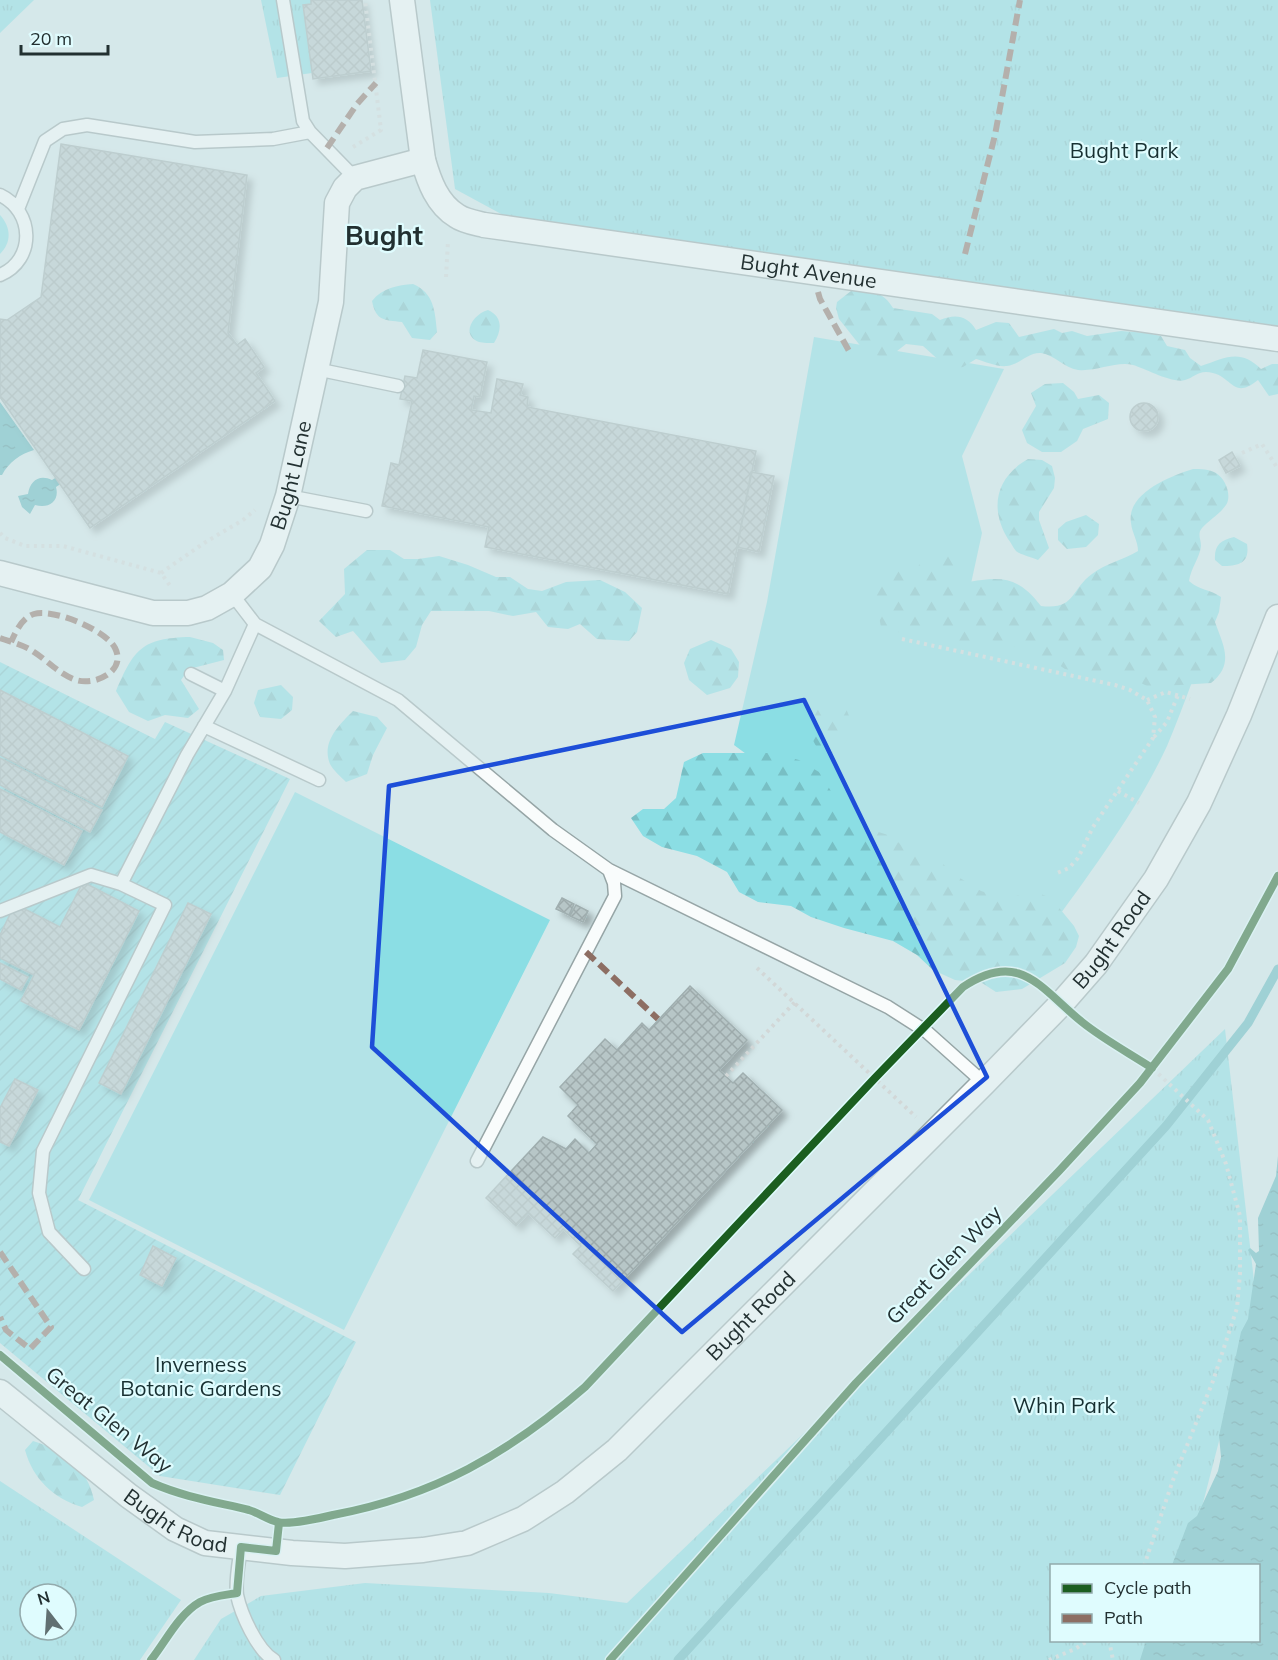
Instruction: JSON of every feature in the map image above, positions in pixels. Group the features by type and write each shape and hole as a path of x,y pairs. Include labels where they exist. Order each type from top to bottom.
{"street":[{"name":"Bught Avenue","path":"402,0 423,160 430,186 441,202 457,217 484,225 1278,339"},
{"path":"355,178 423,160"},
{"name":"Bught Lane","path":"0,573 153,614 188,613 207,608 232,594 260,568 272,545 288,495 331,302 338,203 345,188 355,178"},
{"name":"Bught Road","path":"0,1392 129,1496 175,1529 205,1543 292,1553 345,1556 423,1550 467,1543 523,1519 565,1492 617,1450 984,1083 1061,1004 1096,964 1156,879 1199,802 1239,715 1278,617"}],"lane":[{"path":"283,0 303,121 310,132 355,178"},
{"path":"18,209 45,141 63,129 87,125 195,142 273,139 310,132"},
{"path":"0,195 18,209 25,222 27,236 24,251 17,263 0,275"},
{"path":"316,369 398,386"},
{"path":"288,495 366,511"},
{"path":"232,594 255,624 398,700 553,830 609,870 888,1007 927,1032 984,1083"},
{"path":"121,884 225,690 255,624"},
{"path":"191,674 225,690"},
{"path":"204,726 319,780"},
{"path":"477,1161 615,896 614,883 609,870"},
{"path":"0,911 91,875 121,884 165,905 43,1151 39,1193 50,1232 84,1269"},
{"path":"242,1547 237,1593 247,1624 267,1656 274,1660"}],"path":[{"path":"338,159 381,130 365,0"},
{"path":"1242,453 1262,444 1278,469"},
{"path":"161,573 204,543 243,520 258,507"},
{"path":"0,534 25,546 63,546 161,573 188,613"},
{"path":"902,639 1130,690 1147,700 1155,717 1153,738"},
{"path":"1147,700 1166,692 1190,699"},
{"path":"1055,874 1069,868 1078,858 1093,826 1153,738 1167,722 1178,694"},
{"path":"1118,790 1139,803"},
{"path":"726,1076 795,1002"},
{"path":"1146,1075 1159,1059"},
{"path":"1145,1564 1173,1480 1212,1381 1237,1308 1240,1274 1240,1216 1226,1164 1208,1120 1152,1068"},
{"path":"1049,1660 1087,1642"},
{"path":"1109,1642 1113,1660"}],"highlighted area":[{"path":"804,700 987,1077 682,1332 372,1047 389,786"}],"green space":[{"path":"0,0 34,0 0,33"},
{"path":"261,0 311,0 311,4 303,5 312,73 277,78"},
{"name":"Bught Park","path":"430,0 1278,0 1278,326 503,215 455,189"},
{"path":"0,215 9,234 7,245 0,254"},
{"path":"413,284 425,292 432,304 437,332 430,340 412,338 402,322 382,318 374,308 372,301 385,290"},
{"path":"866,289 881,295 893,308 932,314 940,320 960,317 969,321 976,330 996,322 1009,323 1019,337 1054,329 1062,333 1072,331 1087,336 1121,331 1147,333 1161,336 1167,346 1185,350 1190,358 1201,366 1232,357 1246,359 1261,369 1278,364 1278,394 1269,396 1258,380 1242,388 1232,385 1222,377 1206,372 1180,381 1126,364 1078,370 1041,353 1032,354 1007,366 976,359 963,367 956,368 942,363 923,346 906,344 892,355 884,357 866,353 839,319 836,308 837,302 851,291"},
{"path":"488,310 496,316 500,324 494,343 479,342 470,335 474,320"},
{"path":"814,337 1004,369 962,456 982,533 962,625 1192,682 1155,771 1111,843 1046,934 830,816 734,745 767,602"},
{"path":"1063,383 1074,392 1078,399 1099,395 1109,403 1108,419 1083,429 1077,441 1061,452 1042,452 1027,443 1022,430 1036,406 1031,393 1045,384"},
{"path":"1028,459 1042,460 1052,466 1055,478 1054,488 1039,512 1039,520 1049,548 1038,560 1016,551 1002,527 999,516 999,494 1003,484 1017,466"},
{"path":"1193,469 1216,473 1223,479 1228,493 1226,505 1199,534 1201,546 1189,581 1221,597 1215,622 1224,646 1225,661 1223,669 1211,683 1149,687 1139,682 1124,680 1103,669 1096,675 1065,669 1050,659 1035,659 1011,645 978,637 974,643 959,646 940,629 905,634 881,627 875,596 879,578 900,566 916,569 928,556 941,550 953,550 961,562 954,580 965,582 1001,579 1022,587 1041,606 1061,605 1067,602 1092,574 1138,551 1131,523 1131,512 1135,503 1162,481"},
{"path":"1086,515 1099,524 1098,535 1086,547 1067,549 1058,540 1058,529 1066,522"},
{"path":"1234,537 1247,544 1247,555 1238,564 1222,566 1215,560 1217,547 1225,540"},
{"path":"367,550 390,550 404,559 439,556 496,577 510,577 528,589 542,591 566,582 600,580 625,592 642,608 637,632 629,641 597,639 580,624 568,629 548,627 536,612 513,616 489,611 431,611 422,625 416,647 405,660 381,663 353,631 336,637 319,621 345,594 344,569"},
{"path":"190,637 213,643 223,650 224,660 189,669 181,680 199,709 188,718 165,715 148,721 129,712 116,691 128,665 135,656 150,643"},
{"path":"711,640 731,649 739,662 738,677 730,688 707,695 689,680 684,663 690,649"},
{"name":"Inverness Botanic Gardens","path":"0,662 155,739 165,722 290,779 78,1200 356,1342 280,1495 160,1476 0,1343"},
{"path":"281,685 293,697 292,710 281,719 260,717 254,703 258,690"},
{"path":"845,707 851,725 847,739 840,751 822,755 814,743 811,732 815,715 819,708"},
{"path":"353,711 377,717 387,728 373,755 367,774 346,782 330,764 328,748 333,734"},
{"path":"703,753 772,753 799,760 819,772 846,815 863,827 891,836 906,849 943,864 981,891 1000,897 1041,894 1051,898 1074,926 1079,936 1076,947 1065,963 1022,989 996,992 982,983 955,980 933,970 917,955 893,941 811,917 791,906 758,902 739,892 727,872 697,856 662,847 643,836 631,818 643,809 664,809 676,798 684,762"},
{"path":"295,792 550,920 344,1330 89,1200"},
{"name":"Whin Park","path":"1225,1029 1256,1298 1187,1564 1050,1564 1050,1642 1167,1642 1162,1660 194,1660 221,1619 261,1596 365,1583 549,1593 627,1603"},
{"path":"33,1441 54,1450 72,1462 86,1479 94,1500 82,1507 53,1493 33,1470 25,1450"},
{"path":"0,1481 181,1600 140,1660 0,1660"}],"water":[{"path":"0,402 34,450 15,459 2,475 0,475"},
{"path":"63,473 68,479 56,487 56,497 52,503 44,506 35,505 30,514 22,507 18,496 28,494 33,482 39,478 52,480"},
{"path":"1278,1156 1278,1660 1140,1660 1146,1642 1260,1642 1260,1564 1172,1564 1188,1523 1197,1516 1218,1471 1221,1457 1219,1436 1241,1332 1248,1319 1256,1264 1248,1250 1250,1248 1256,1253 1259,1251 1258,1218 1276,1176"}],"building":[{"path":"311,0 362,0 371,71 313,79 303,5 311,4"},
{"path":"61,144 247,175 228,333 237,345 245,339 264,367 256,373 275,401 90,528 0,397 0,319 7,320 41,297"},
{"path":"423,350 487,362 480,397 474,396 471,410 491,413 497,379 523,384 520,395 528,397 527,407 756,451 728,594 485,547 489,527 382,506 391,463 399,465 412,401 400,399 405,376 417,378"},
{"path":"1144,403 1154,407 1158,417 1154,427 1144,431 1134,427 1130,417 1134,407"},
{"path":"1232,452 1240,466 1226,473 1219,460"},
{"path":"751,472 774,476 759,552 737,547"},
{"path":"0,690 128,756 102,807 0,755"},
{"path":"0,758 102,810 90,832 0,785"},
{"path":"0,789 82,831 64,865 0,832"},
{"path":"83,882 139,911 79,1030 21,1001 34,975 0,958 0,935 15,904 60,927"},
{"path":"562,898 574,904 569,915 556,909"},
{"path":"188,903 211,914 121,1094 99,1083"},
{"path":"576,905 588,911 583,922 570,916"},
{"path":"0,963 28,977 21,990 0,979"},
{"path":"690,986 747,1040 719,1070 733,1083 743,1073 782,1110 613,1291 573,1254 581,1246 563,1229 555,1238 528,1213 516,1226 486,1198 543,1137 566,1149 575,1139 589,1153 597,1144 568,1116 578,1105 560,1087 605,1039 617,1050 642,1023 649,1030"},
{"path":"15,1079 38,1090 9,1146 0,1142 0,1108"},
{"path":"153,1246 176,1258 162,1286 140,1275"}],"waterway":[{"path":"678,1660 1166,1126 1248,1023 1278,969"}],"marked path":[{"path":"965,254 995,135 1020,0"},
{"path":"327,148 357,104 376,83"},
{"path":"818,292 849,351"},
{"path":"0,638 30,650 76,680 100,679 113,670 117,664 118,656 110,641 78,622 53,614 43,613 30,616 20,625 11,642"},
{"path":"586,952 658,1019"},
{"path":"0,1252 51,1327 30,1349 6,1330 0,1317"}],"cycle path":[{"name":"Great Glen Way","path":"610,1660 856,1383 1140,1083 1228,969 1278,876"},
{"name":"Great Glen Way","path":"0,1355 152,1483 164,1488 249,1510 283,1523 370,1507 437,1484 468,1469 527,1433 585,1387 963,987 983,976 1000,972 1015,972 1041,986 1090,1028 1152,1068"},
{"path":"151,1660 192,1607 209,1598 237,1593 241,1547 276,1551 279,1523"}],"district":[{"name":"Bught","path":"384,236"}]}
